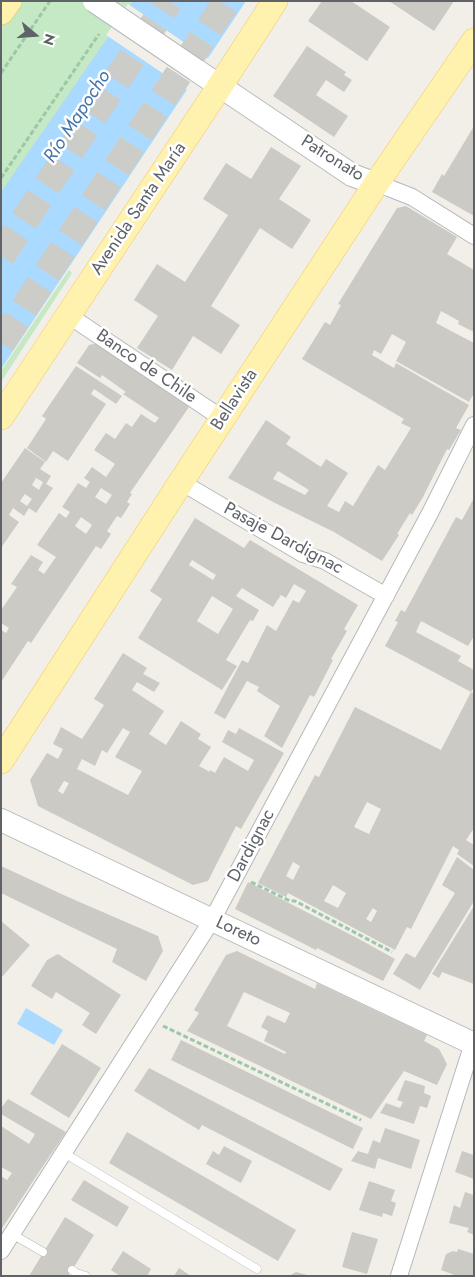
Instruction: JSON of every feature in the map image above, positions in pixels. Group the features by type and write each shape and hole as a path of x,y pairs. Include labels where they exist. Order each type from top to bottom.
{"main road":[{"path":"1,12 9,1"},
{"name":"Patronato","path":"94,1 352,175 376,184"},
{"name":"Avenida Santa María","path":"1,417 275,1"},
{"name":"Bellavista","path":"1,762 376,184 474,40"},
{"name":"Loreto","path":"1,820 473,1042"}],"street":[{"name":"Patronato","path":"376,184 412,197 474,236"},
{"name":"Banco de Chile","path":"68,315 223,418"},
{"name":"Dardignac","path":"1,1251 212,920 386,596 474,425"},
{"name":"Pasaje Dardignac","path":"181,482 302,554 325,561 386,596"},
{"path":"399,1276 473,1042"}],"lane":[{"path":"64,1153 257,1269"},
{"path":"12,1234 43,1252"},
{"path":"72,1270 86,1276"}],"path":[{"path":"1,73 50,1"},
{"path":"1,178 99,34"},
{"path":"236,874 290,901 295,901 392,952"},
{"path":"171,1030 361,1120"}],"green space":[{"path":"1,1 245,1 1,369"},
{"path":"69,270 72,273 1,382 1,371"}],"water":[{"name":"Río Mapocho","path":"133,1 246,1 1,369 1,192"},
{"path":"26,1008 63,1030 54,1045 17,1024"}],"pier":[{"path":"128,4 210,60 189,91 106,35"}],"building":[{"path":"322,1 351,1 390,27 367,61 308,21"},
{"path":"389,1 454,1 434,31"},
{"path":"307,46 346,72 344,75 352,80 344,92 326,80 316,95 348,116 334,137 273,96"},
{"path":"474,126 474,216 432,192 442,174 444,176"},
{"path":"271,147 301,166 279,199 311,220 292,249 260,228 211,306 240,325 221,354 193,336 172,370 137,348 158,316 134,300 157,264 185,282 228,215 203,199 226,163 251,179"},
{"path":"406,206 457,237 447,254 474,270 474,332 458,324 459,321 441,311 436,323 474,343 474,393 469,402 396,361 406,342 392,334 381,354 374,350 372,355 394,368 396,363 469,405 456,428 461,430 449,450 447,449 423,497 412,515 410,513 397,534 399,535 382,561 334,532 228,478 266,420 291,437 286,444 321,467 326,459 348,473 327,506 339,512 345,501 353,506 378,465 385,470 411,428 401,423 404,419 302,359 325,322 330,325 341,305 338,304 397,208","holes":["278,471 309,490 305,495 273,479"]},
{"path":"99,343 188,403 189,407 130,493 132,494 127,502 130,504 121,518 117,516 107,531 111,534 101,549 96,546 31,643 28,641 1,682 1,630 6,633 9,628 1,623 1,610 17,587 11,584 31,555 43,562 38,570 44,574 56,557 37,545 59,513 66,518 70,512 62,507 78,483 86,488 90,482 84,478 92,467 106,477 115,464 94,450 106,433 115,439 126,423 132,427 141,414 155,423 159,418 123,394 126,392 102,375 100,378 77,363 89,345","holes":["101,488 112,495 106,504 95,497","81,517 92,525 86,534 75,526"]},
{"path":"76,366 122,396 116,404 94,389 91,394 106,404 68,461 53,451 46,462 27,448 46,419 42,416"},
{"path":"25,448 45,462 40,469 51,476 46,484 53,488 36,513 29,508 24,516 13,508 9,515 19,522 1,548 1,483","holes":["36,478 43,482 39,490 32,485","25,494 32,499 27,506 20,501"]},
{"path":"474,498 474,636 468,646 421,621 416,632 461,656 458,661 474,670 474,687 471,692 385,646 398,622 395,621 401,610 405,612 456,517 462,520"},
{"path":"195,518 244,548 250,540 358,605 344,629 347,631 331,659 333,660 314,697 310,695 282,748 264,736 280,706 257,691 259,687 247,681 225,719 214,713 242,660 248,663 267,625 276,631 293,600 299,603 306,591 294,584 286,598 281,595 273,607 242,588 236,596 259,610 253,621 250,620 226,660 237,666 222,690 138,638 162,599 150,591","holes":["192,560 216,575 213,580 189,565","212,596 233,609 218,634 197,621"]},
{"path":"123,653 147,668 143,674 160,683 154,692 137,682 132,690 164,711 149,734 166,745 181,721 201,734 198,739 211,747 199,766 215,773 224,757 248,771 254,760 222,742 228,730 236,734 239,728 284,753 241,829 236,826 208,881 193,885 38,806 30,780 47,753 58,759 63,749 53,744 61,727 82,739 104,705 94,699","holes":["123,728 130,732 115,757 142,771 128,795 77,769 82,759 95,766 102,750 107,753","64,781 69,783 63,794 58,791"]},
{"path":"471,692 474,694 474,828 466,840 474,845 474,866 457,854 459,850 453,846 411,929 407,927 395,950 288,893 286,897 258,883 315,775 319,777 355,707 441,750","holes":["367,802 381,809 369,834 354,827","293,862 300,866 293,880 286,876","333,885 346,893 338,908 324,901","373,908 377,911 371,922 366,919"]},
{"path":"457,857 474,870 474,901 420,990 393,974 406,953 415,958 455,893 442,885"},
{"path":"1,866 158,936 163,951 146,981 112,962 117,949 1,893"},
{"path":"248,882 395,959 383,981 235,909"},
{"path":"474,906 474,984 442,972 439,978 432,974"},
{"path":"1,921 30,945 1,978"},
{"path":"237,951 315,989 317,983 427,1035 424,1041 439,1049 447,1064 437,1085 404,1071 371,1119 187,1031 199,1013 194,1010 226,955","holes":["244,992 290,1013 285,1023 267,1015 261,1027 268,1031 264,1041 286,1052 285,1054 227,1026"]},
{"path":"58,954 121,995 96,1034 82,1025 90,1013 56,992 52,999 31,986 47,960"},
{"path":"181,1040 363,1128 353,1149 171,1060"},
{"path":"62,1044 101,1068 69,1118 30,1094"},
{"path":"149,1068 343,1169 330,1191 202,1125 199,1130 134,1091"},
{"path":"405,1080 425,1086 424,1093 431,1096 427,1108 420,1106 414,1124 380,1113 386,1103 400,1108 403,1102 397,1100"},
{"path":"8,1099 66,1132 1,1230 1,1176 7,1180 12,1173 1,1167 1,1126 29,1144 35,1134 1,1114 1,1108"},
{"path":"385,1128 420,1140 411,1169 378,1158 375,1169 351,1161 358,1151 368,1154 373,1140 380,1143"},
{"path":"127,1132 296,1230 278,1261 109,1163"},
{"path":"224,1146 252,1161 241,1183 206,1164 213,1151 219,1155"},
{"path":"462,1151 474,1155 474,1179 455,1172"},
{"path":"84,1180 129,1207 117,1227 71,1200"},
{"path":"369,1181 395,1190 391,1201 396,1203 392,1216 383,1213 382,1217 359,1210"},
{"path":"465,1192 474,1195 474,1235 467,1232 469,1228 449,1223 454,1205 460,1208"},
{"path":"65,1217 94,1235 68,1276 29,1276"},
{"path":"352,1232 378,1239 367,1274 342,1267"},
{"path":"458,1249 474,1254 474,1276 457,1276 441,1270 446,1254 453,1251 457,1252"},
{"path":"123,1251 151,1269 147,1276 120,1276 111,1270"},
{"path":"179,1268 191,1276 174,1276"},
{"path":"296,1272 307,1275 307,1276 289,1276"}],"tunnel":[{"path":"1,256 169,1"},
{"path":"1,343 227,1"}]}
